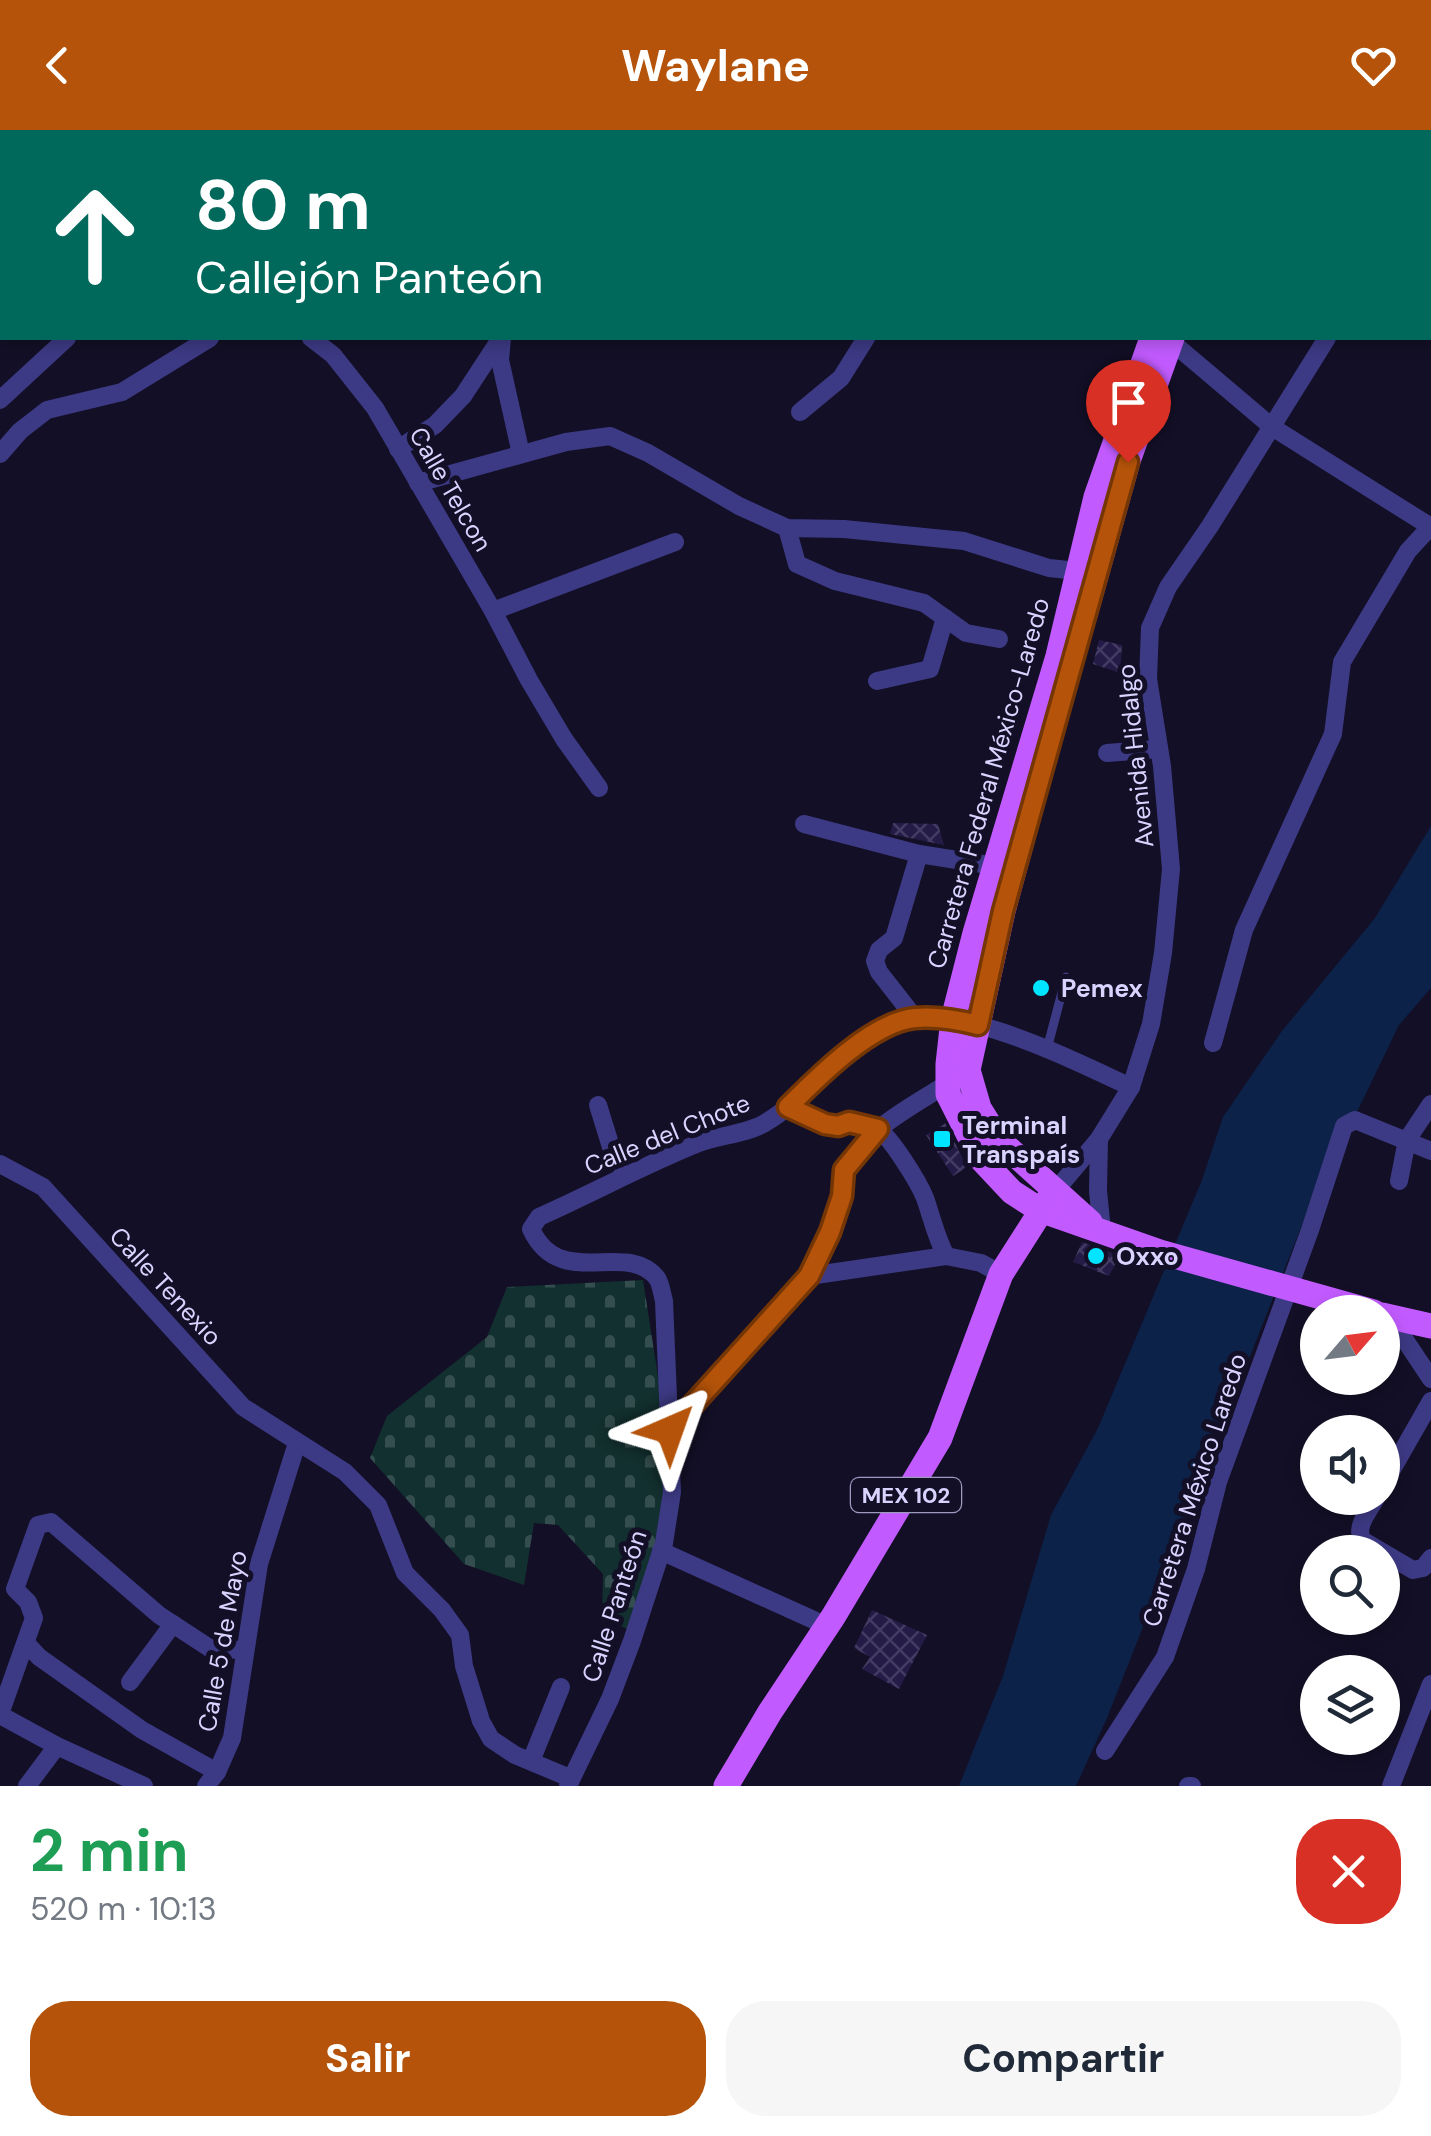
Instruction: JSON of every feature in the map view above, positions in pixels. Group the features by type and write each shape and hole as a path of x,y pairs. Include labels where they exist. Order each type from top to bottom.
{"main road":[{"name":"Carretera Federal México-Laredo","path":"1164,340 1096,497 1078,571 1065,658 1003,911 965,1022 948,1094 980,1159 1012,1192 1048,1200 1099,1230 1160,1252 1312,1295"},
{"name":"Carretera Federal México-Laredo","path":"1048,1200 999,1140 980,1108 968,1070 965,1022 995,866 1164,340"},
{"name":"MEX 102","path":"726,1786 940,1438 1001,1274 1048,1200"},
{"path":"1400,1319 1431,1326"}],"street":[{"path":"0,400 64,340"},
{"path":"0,454 20,431 47,410 122,392 207,340"},
{"name":"Calle Telcon","path":"318,340 375,408 529,680 599,788"},
{"path":"398,449 435,425 463,396 501,340"},
{"path":"502,340 500,360 521,454"},
{"path":"800,412 841,378 865,340"},
{"path":"1167,340 1272,427 1431,526 1408,551 1342,662 1332,734 1244,930 1212,1044"},
{"name":"Avenida Hidalgo","path":"1048,1200 1098,1139 1131,1087 1151,1024 1171,870 1148,679 1150,628 1168,587 1326,340"},
{"path":"418,483 566,442 610,436 787,528 844,529 964,541 1049,568 1078,571"},
{"path":"787,528 797,564 835,581 924,603 966,632 999,639"},
{"path":"493,611 675,542"},
{"path":"877,680 930,669 945,618"},
{"path":"1107,753 1159,749"},
{"path":"804,824 918,854 995,866"},
{"path":"914,1018 875,961 879,950 894,938 918,854"},
{"name":"Calle del Chote","path":"531,1229 539,1217 625,1174 703,1142 761,1126 788,1107 827,1069 890,1024 914,1018 965,1022 1047,1050 1131,1087"},
{"path":"670,1430 809,1276 842,1196 844,1170 878,1129 948,1083"},
{"path":"1399,1181 1407,1140 1431,1104"},
{"path":"598,1105 625,1174"},
{"path":"788,1107 825,1124 838,1126 849,1122 878,1129 890,1140 924,1195 946,1256"},
{"name":"Carretera México Laredo","path":"1106,1752 1164,1657 1196,1568 1218,1482 1344,1126 1349,1121 1407,1140"},
{"path":"1098,1139 1099,1230"},
{"path":"1407,1140 1431,1152"},
{"name":"Calle Tenexio","path":"0,1164 42,1187 243,1408 346,1472 378,1505 405,1573 442,1610 460,1635 464,1666 491,1739 569,1782"},
{"name":"Calle Panteón","path":"531,1229 537,1242 554,1256 572,1263 604,1261 643,1267 658,1279 664,1301 672,1492 661,1551 610,1699 569,1782"},
{"path":"809,1276 946,1256 981,1263 1001,1274"},
{"path":"1400,1339 1431,1379"},
{"path":"1400,1455 1431,1401"},
{"name":"Calle 5 de Mayo","path":"212,1779 232,1738 259,1564 297,1443"},
{"path":"1367,1515 1359,1533 1362,1540 1414,1570 1431,1558"},
{"path":"144,1786 56,1746 0,1714 34,1618 28,1602 15,1589 38,1525 51,1522 173,1624 211,1649 244,1650"},
{"path":"661,1551 827,1626"},
{"path":"130,1682 173,1624"},
{"path":"27,1644 39,1658 212,1779"},
{"path":"1391,1786 1431,1684"},
{"path":"531,1761 560,1687"},
{"path":"26,1786 56,1746"}],"lane":[{"path":"1047,1050 1066,976"}],"green space":[{"path":"643,1280 672,1466 639,1634 602,1618 603,1574 558,1525 534,1523 524,1585 464,1564 370,1458 387,1416 487,1337 507,1287"}],"water":[{"path":"1431,826 1431,988 1399,1025 1300,1230 1107,1718 1076,1786 959,1786 1003,1676 1051,1515 1098,1428 1202,1180 1223,1117 1282,1031 1375,918"}],"building":[{"path":"1099,640 1122,645 1120,673 1093,664"},
{"path":"893,823 938,824 944,845 890,834"},
{"path":"945,1123 967,1167 953,1176 926,1135"},
{"path":"1082,1242 1115,1254 1117,1261 1109,1276 1073,1262"},
{"path":"872,1610 927,1635 899,1689 862,1669 870,1657 854,1648"}],"place":[{"name":"Pemex","path":"1041,988"},
{"name":"Terminal Transpaís","path":"942,1139"},
{"name":"Oxxo","path":"1096,1256"}],"route":[{"path":"670,1430 809,1276 842,1196 844,1170 878,1129 849,1122 838,1126 825,1124 788,1107 827,1069 890,1024 914,1018 953,1019 978,1025 1003,911 1128,462"}]}
